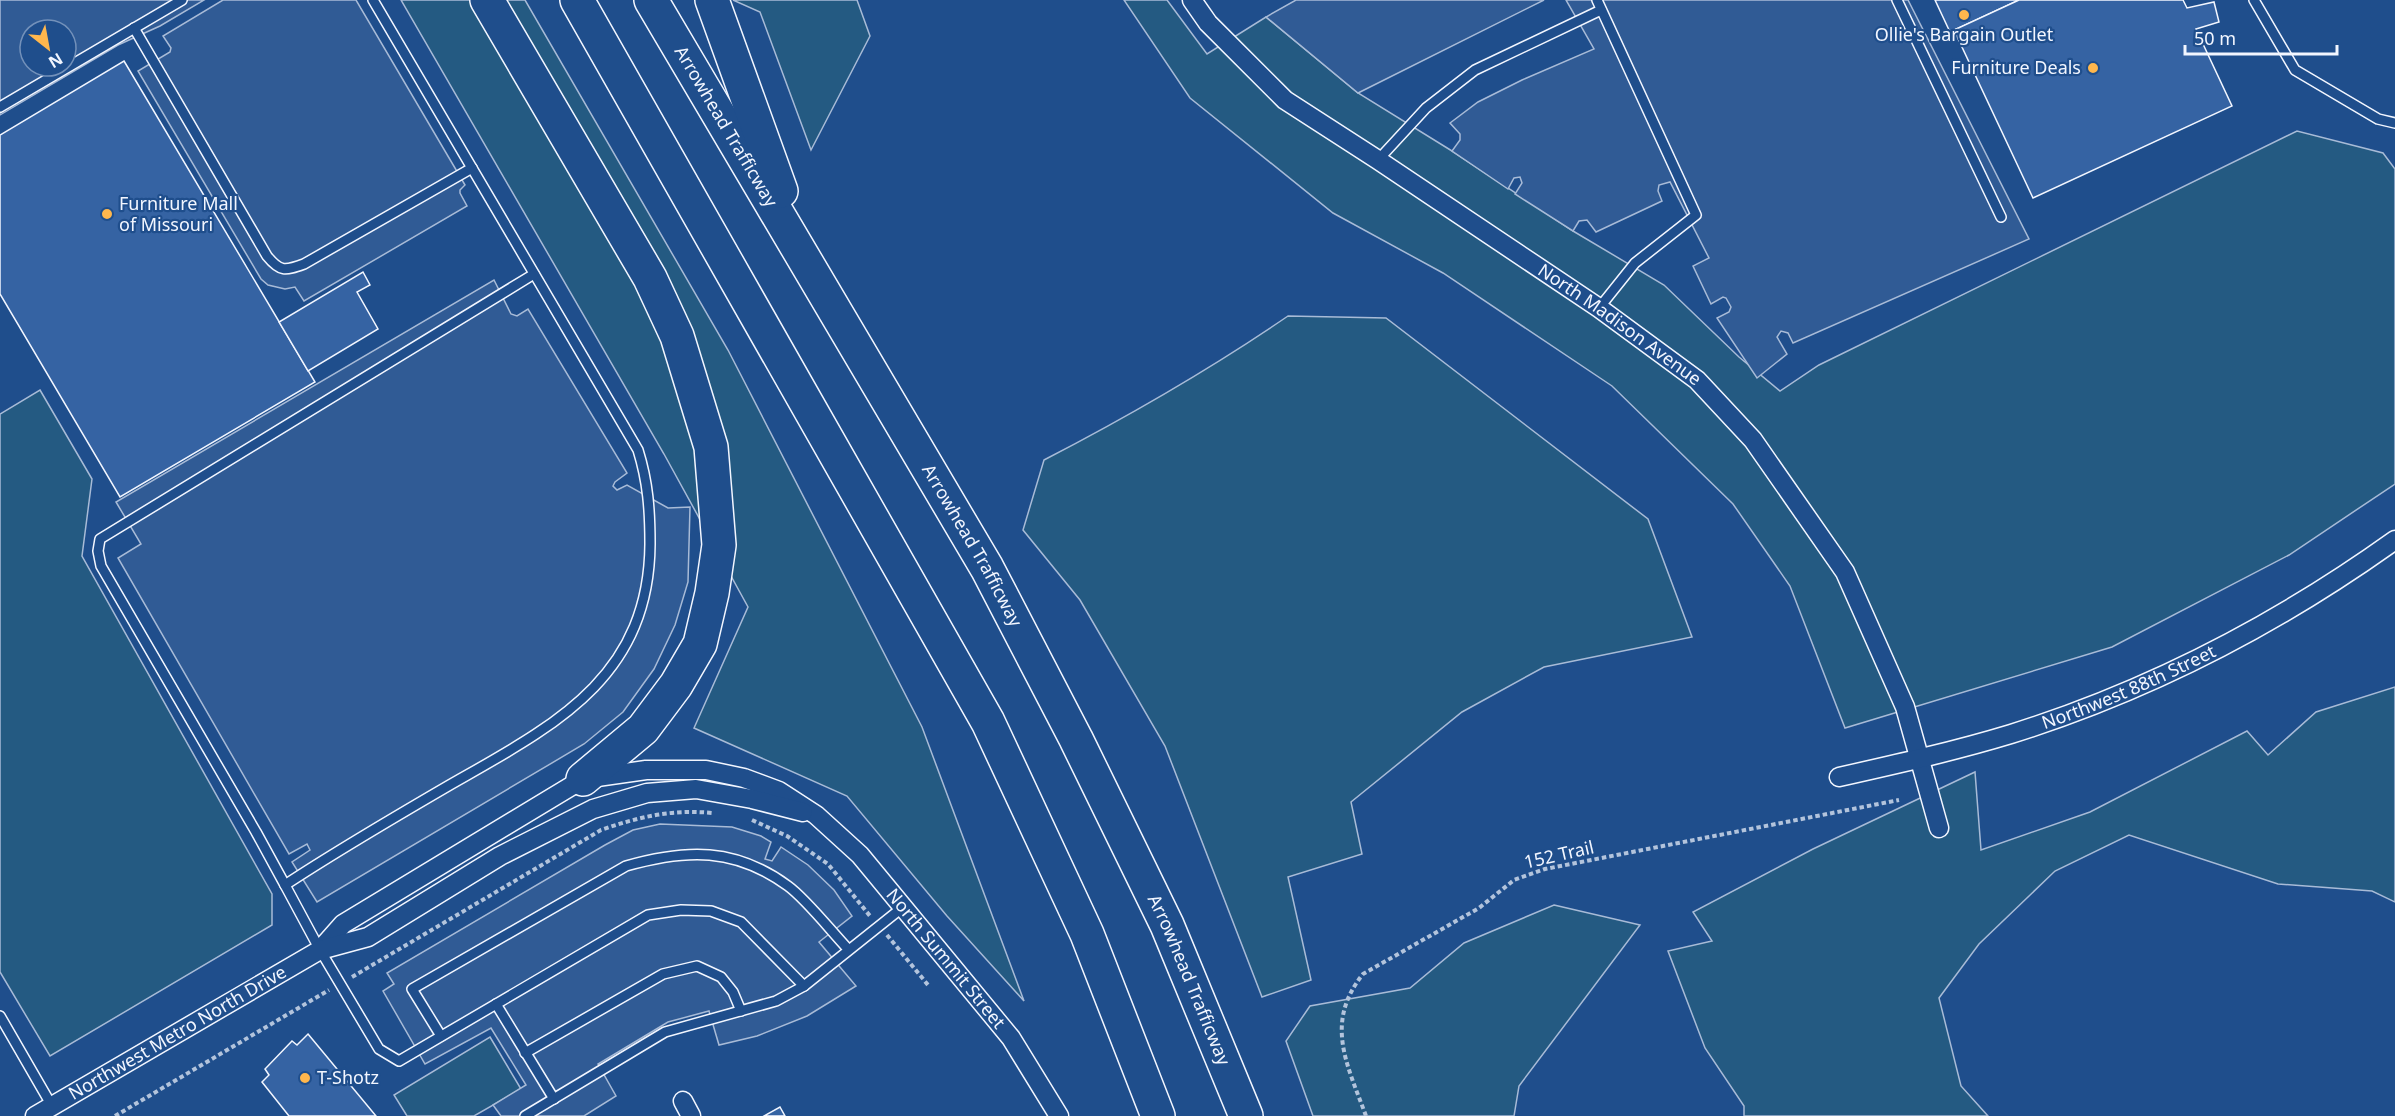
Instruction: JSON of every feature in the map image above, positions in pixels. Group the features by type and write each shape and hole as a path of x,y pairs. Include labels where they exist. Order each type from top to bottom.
{"highway":[{"path":"486,0 650,278 677,336 711,447 719,545 712,592 699,644 676,685 643,729 588,794"},
{"path":"577,0 988,722 1088,934 1158,1116"},
{"name":"Arrowhead Trafficway","path":"651,0 987,568 1071,729 1167,925 1246,1116"},
{"path":"712,0 808,266"}],"street":[{"name":"North Madison Avenue","path":"1192,0 1208,23 1285,100 1599,308 1697,380 1753,440 1845,572 1905,707 1939,828"},
{"name":"Northwest 88th Street","path":"1839,777 1920,759 2012,733 2109,698 2188,663 2273,618 2395,540"},
{"name":"North Summit Street","path":"588,794 646,770 706,770 744,778 779,791 816,815 860,855 1011,1038 1059,1116"},
{"name":"North Summit Street","path":"588,794 696,789 752,798 816,815"},
{"name":"Northwest Metro North Drive","path":"320,950 343,924 588,794"},
{"name":"Northwest Metro North Drive","path":"34,1116 320,950 368,937 500,856 588,794"}],"lane":[{"path":"0,107 182,0"},
{"path":"285,885 341,849 542,732 582,699 613,666 642,610 650,573 650,503 638,450 373,0"},
{"path":"1597,0 1696,214 1635,263 1599,308"},
{"path":"1897,0 2001,217"},
{"path":"2254,0 2295,70 2378,119 2395,123"},
{"path":"1378,160 1426,108 1475,70 1601,10"},
{"path":"134,28 267,256 276,267 288,270 304,264 472,168"},
{"path":"534,274 100,539 98,550 100,566 256,832 320,950 379,1049 399,1061 648,915 681,910 711,911 741,922 804,986"},
{"path":"441,1036 412,989 626,866 654,858 707,853 749,863 789,886 848,949"},
{"path":"525,1116 665,1032 776,1001 804,986 903,907"},
{"path":"525,1053 663,974 697,966 721,977 733,992 741,1011"},
{"path":"496,1004 554,1099"},
{"path":"0,1016 52,1106"}],"path":[{"name":"152 Trail","path":"1366,1116 1342,1048 1340,1028 1343,1010 1351,989 1363,974 1479,908 1514,880 1545,869 1899,800"},
{"path":"115,1116 601,830 636,818 671,812 720,815"},
{"path":"741,818 787,836 828,864 928,986"}],"shaded area":[{"path":"0,0 204,0 78,69 78,18 18,18 18,78 62,78 0,115"},
{"path":"223,0 356,0 465,185 460,193 467,206 304,301 295,287 285,289 268,285 261,279 138,71 170,52 171,48 163,36"},
{"path":"401,0 525,0 728,350 922,727 1024,1001 947,916 847,796 694,728 748,607 664,454"},
{"path":"733,0 857,0 870,36 811,150 760,12"},
{"path":"1124,0 1167,0 1207,54 1266,17 1358,93 1452,151 1573,231 1664,285 1739,357 1780,391 1819,365 2297,131 2383,153 2395,169 2395,484 2289,555 2112,647 1845,728 1790,586 1733,504 1612,386 1443,273 1333,213 1190,98"},
{"path":"1296,0 1544,0 1358,93 1266,17"},
{"path":"1566,0 1908,0 2029,239 1793,343 1788,333 1781,331 1777,337 1787,354 1757,378 1717,318 1729,312 1731,307 1726,298 1723,297 1711,304 1693,266 1709,258 1670,182 1659,185 1658,191 1662,201 1596,232 1587,220 1579,221 1573,231 1515,194 1522,183 1520,177 1514,178 1508,189 1452,151 1460,140 1460,134 1450,123 1478,102 1594,49"},
{"path":"494,280 511,314 517,316 528,309 627,473 613,486 617,490 627,485 668,508 690,507 688,582 675,625 654,669 623,712 584,744 317,902 292,862 310,850 307,844 289,854 118,558 141,544 116,502"},
{"path":"1288,316 1386,318 1648,519 1692,637 1544,667 1462,712 1351,802 1362,854 1288,877 1311,980 1262,997 1165,746 1080,600 1023,530 1044,460 1168,392"},
{"path":"40,390 92,479 82,556 272,894 272,925 50,1056 0,972 0,414"},
{"path":"2395,687 2395,902 2372,891 2278,884 2129,835 2055,871 1979,944 1939,998 1961,1086 1988,1116 1744,1116 1744,1106 1705,1048 1668,951 1712,941 1693,912 1813,849 1975,772 1981,850 2090,812 2247,731 2268,755 2316,712"},
{"path":"660,824 732,827 761,836 771,842 765,859 772,861 781,847 808,865 834,890 852,916 819,942 856,986 807,1016 757,1036 719,1045 709,1011 668,1022 598,1064 616,1096 584,1116 501,1116 493,1105 526,1085 491,1028 425,1064 383,991 394,984 387,973 605,845 633,830"},
{"path":"1554,905 1640,925 1519,1086 1514,1116 1313,1116 1286,1041 1310,1006 1410,988 1464,943"},
{"path":"490,1037 521,1089 474,1116 407,1116 394,1095"}],"building":[{"name":"Ollie's Bargain Outlet","path":"1935,0 2019,0 1950,32"},
{"name":"Furniture Deals","path":"2019,0 2183,0 2187,8 2214,2 2219,22 2196,29 2232,106 2033,198 1954,30"},
{"name":"Furniture Mall of Missouri","path":"124,61 315,382 120,497 0,294 0,135"},
{"path":"363,272 370,285 357,292 378,329 308,371 279,322"},
{"name":"T-Shotz","path":"308,1034 376,1116 289,1116 262,1082 269,1075 265,1069 292,1041 297,1045"},
{"path":"780,1107 785,1116 764,1116"}],"place":[{"name":"Ollie's Bargain Outlet","path":"1964,15"},
{"name":"Furniture Deals","path":"2093,68"},
{"name":"Furniture Mall of Missouri","path":"107,214"},
{"name":"T-Shotz","path":"305,1078"}]}
